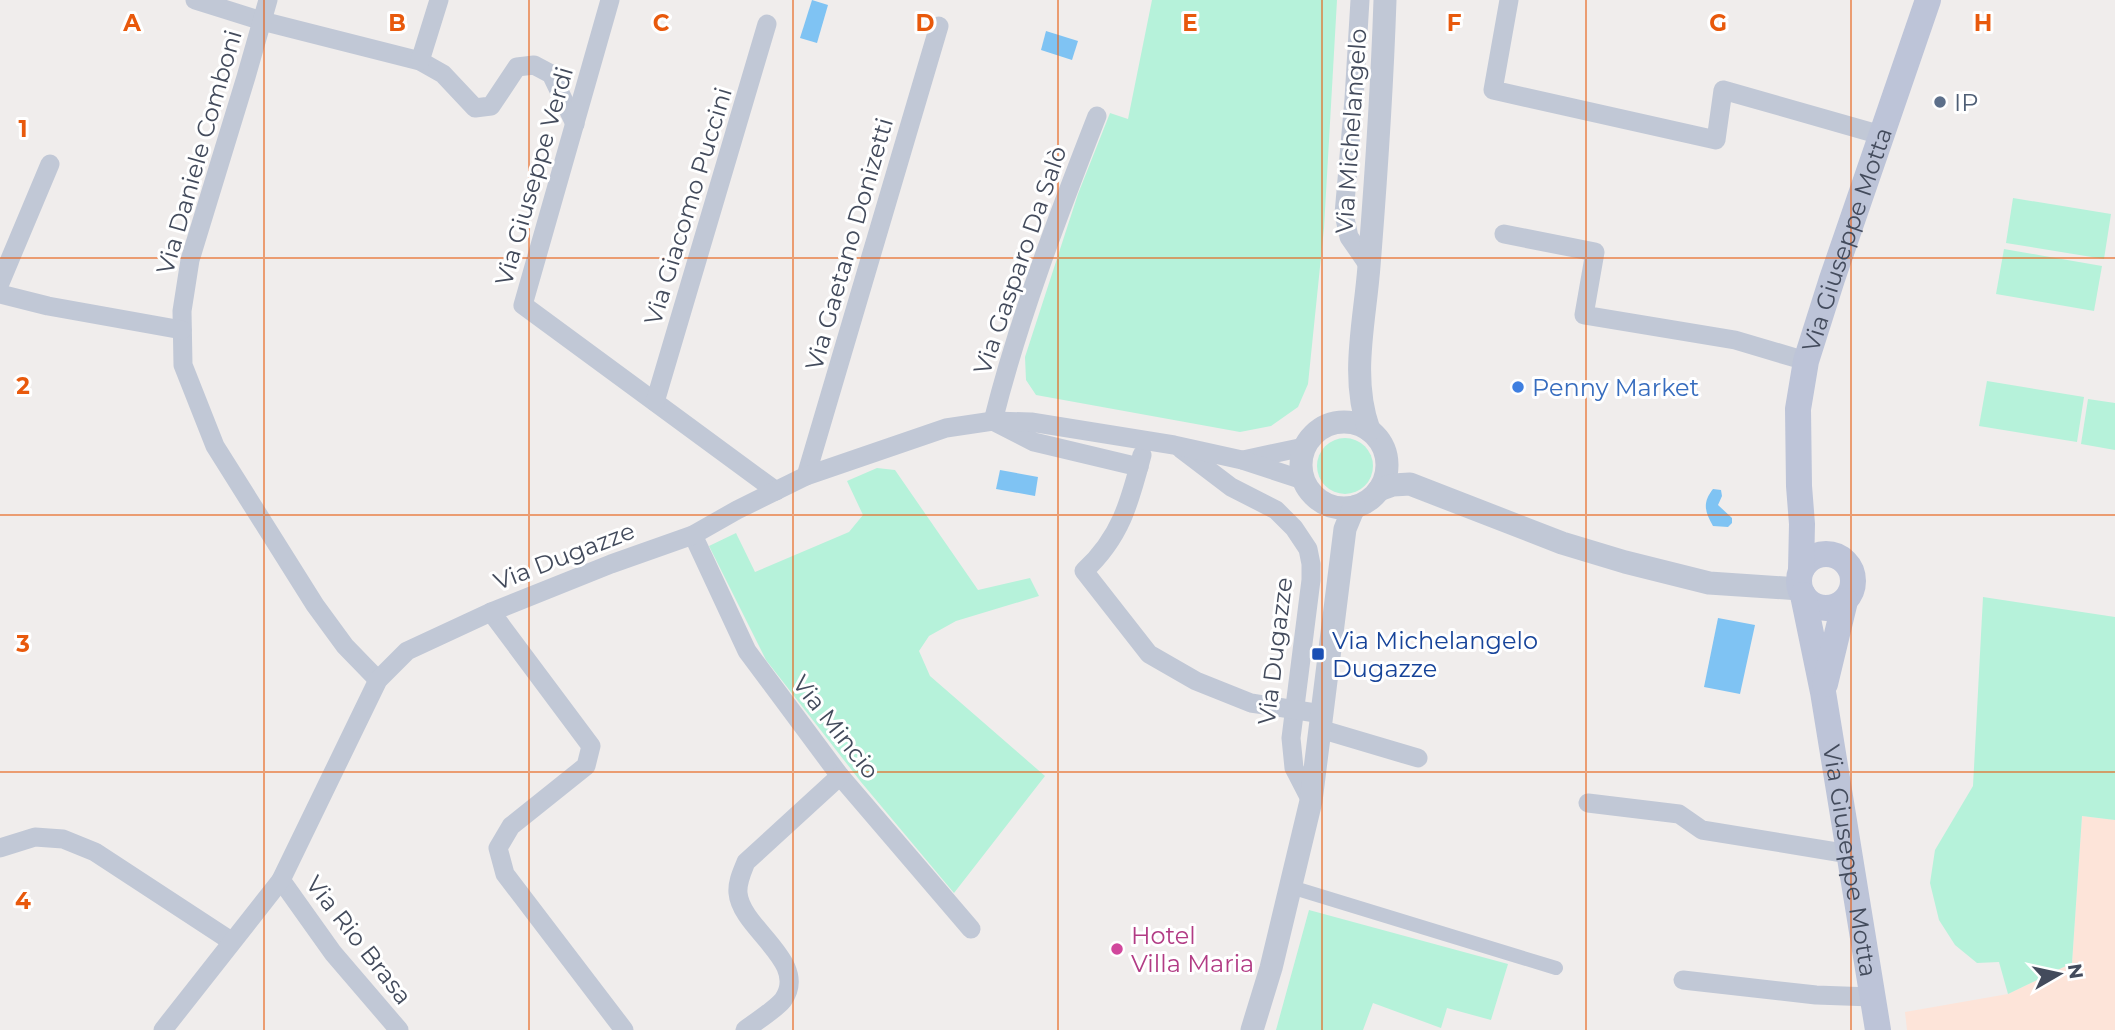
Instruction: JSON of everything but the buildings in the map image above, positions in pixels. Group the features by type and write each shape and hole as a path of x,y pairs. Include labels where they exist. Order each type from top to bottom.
{"main road":[{"name":"Via Giuseppe Motta","path":"1878,1030 1823,692 1801,582 1798,409 1806,361 1928,0"},
{"name":"Via Giuseppe Motta","path":"1799,486 1819,531 1848,565 1853,578 1823,692"},
{"path":"1839,557 1824,554 1807,562 1801,582 1809,603 1823,608 1838,606 1845,601"}],"street":[{"path":"195,0 262,21 421,61 443,74 475,108 491,106 517,67 534,65 551,74 575,124"},
{"name":"Via Daniele Comboni","path":"268,0 190,260 182,311 183,365 215,446 315,605 345,646 378,680"},
{"path":"421,61 439,0"},
{"name":"Via Giuseppe Verdi","path":"610,0 523,305 776,491"},
{"name":"Via Michelangelo","path":"1360,0 1344,214 1349,237 1369,266"},
{"name":"Via Michelangelo","path":"1369,430 1362,411 1359,367 1382,86 1385,0"},
{"path":"1509,0 1493,90 1716,140 1723,90 1881,135"},
{"name":"Via Giacomo Puccini","path":"655,402 767,24"},
{"name":"Via Gaetano Donizetti","path":"806,476 939,26"},
{"name":"Via Gasparo Da Salò","path":"993,421 1028,303 1097,116"},
{"path":"0,283 50,164"},
{"path":"1504,234 1595,252 1584,315 1735,340 1806,361"},
{"path":"0,294 48,306 183,330"},
{"name":"Via Michelangelo","path":"1335,422 1359,367"},
{"path":"993,421 1034,442 1139,467"},
{"name":"Via Dugazze","path":"163,1030 281,880 378,680 407,651 491,612 611,564 693,535 806,476 946,428 993,421 1031,422 1174,444 1242,460 1303,480"},
{"path":"1335,422 1358,424 1369,430 1382,445 1387,467 1379,490 1364,504 1354,508 1344,509 1315,498 1303,480 1301,458 1304,447 1312,436 1335,422"},
{"path":"1145,440 1131,500 1118,530 1097,559 1084,571 1150,654 1195,681 1251,703 1296,708 1321,722 1418,758"},
{"name":"Via Dugazze","path":"1174,444 1231,487 1276,510 1294,528 1308,548 1311,580 1291,738 1294,768 1311,801"},
{"name":"Via Dugazze","path":"1242,460 1304,447"},
{"path":"1385,455 1443,496"},
{"path":"1379,490 1410,484 1562,543 1709,583 1763,587 1801,582"},
{"path":"1325,504 1340,565"},
{"path":"1252,1030 1271,968 1311,801 1345,529 1354,508"},
{"name":"Via Mincio","path":"693,535 747,651 840,776 971,929"},
{"path":"491,612 591,746 586,766 510,826 498,848 505,874 624,1030"},
{"path":"745,1030 782,1000 789,987 788,974 780,956 743,912 738,894 738,880 747,862 840,776"},
{"path":"1588,803 1679,814 1702,830 1849,854"},
{"path":"0,848 35,837 63,839 95,852 231,942"},
{"name":"Via Rio Brasa","path":"281,880 333,953 399,1030"},
{"path":"1291,887 1556,968"},
{"path":"1682,980 1816,995 1872,997"}],"shaded area":[{"path":"2082,816 2115,820 2115,1030 1907,1030 1905,1012 2008,994 2072,963"}],"green space":[{"path":"1152,0 1337,0 1324,228 1308,384 1298,407 1271,426 1240,432 1036,395 1026,380 1025,357 1078,194 1110,113 1128,119"},
{"path":"2013,198 2111,214 2104,259 2006,243"},
{"path":"2004,249 2102,266 2094,311 1996,294"},
{"path":"1987,381 2084,397 2077,442 1979,426"},
{"path":"2088,399 2115,403 2115,450 2081,444"},
{"path":"1345,438 1356,440 1365,446 1371,455 1371,477 1365,486 1356,492 1345,494 1334,492 1325,486 1319,477 1317,466 1319,455 1325,446 1334,440"},
{"path":"877,468 895,470 978,590 1030,578 1039,596 956,621 929,636 919,651 930,676 1045,776 954,893 861,782 766,660 709,546 736,533 755,572 849,532 863,515 847,481"},
{"path":"1983,597 2115,617 2115,820 2082,816 2072,963 2008,994 1999,962 1977,963 1955,945 1939,920 1930,883 1935,850 1973,786"},
{"path":"1309,910 1508,964 1491,1020 1447,1008 1441,1028 1373,1003 1363,1030 1276,1030"}],"water":[{"path":"812,0 828,5 817,43 800,38"},
{"path":"1046,31 1078,41 1072,60 1041,50"},
{"path":"1000,470 1038,477 1035,496 996,489"},
{"path":"1713,489 1721,490 1722,496 1718,505 1732,518 1728,527 1713,526 1708,516 1706,503"},
{"path":"1718,618 1755,625 1740,694 1704,687"}],"place":[{"name":"IP","path":"1940,102"},
{"name":"Penny Market","path":"1518,387"},
{"name":"Via Michelangelo Dugazze","path":"1318,654"},
{"name":"Hotel Villa Maria","path":"1117,949"}]}
